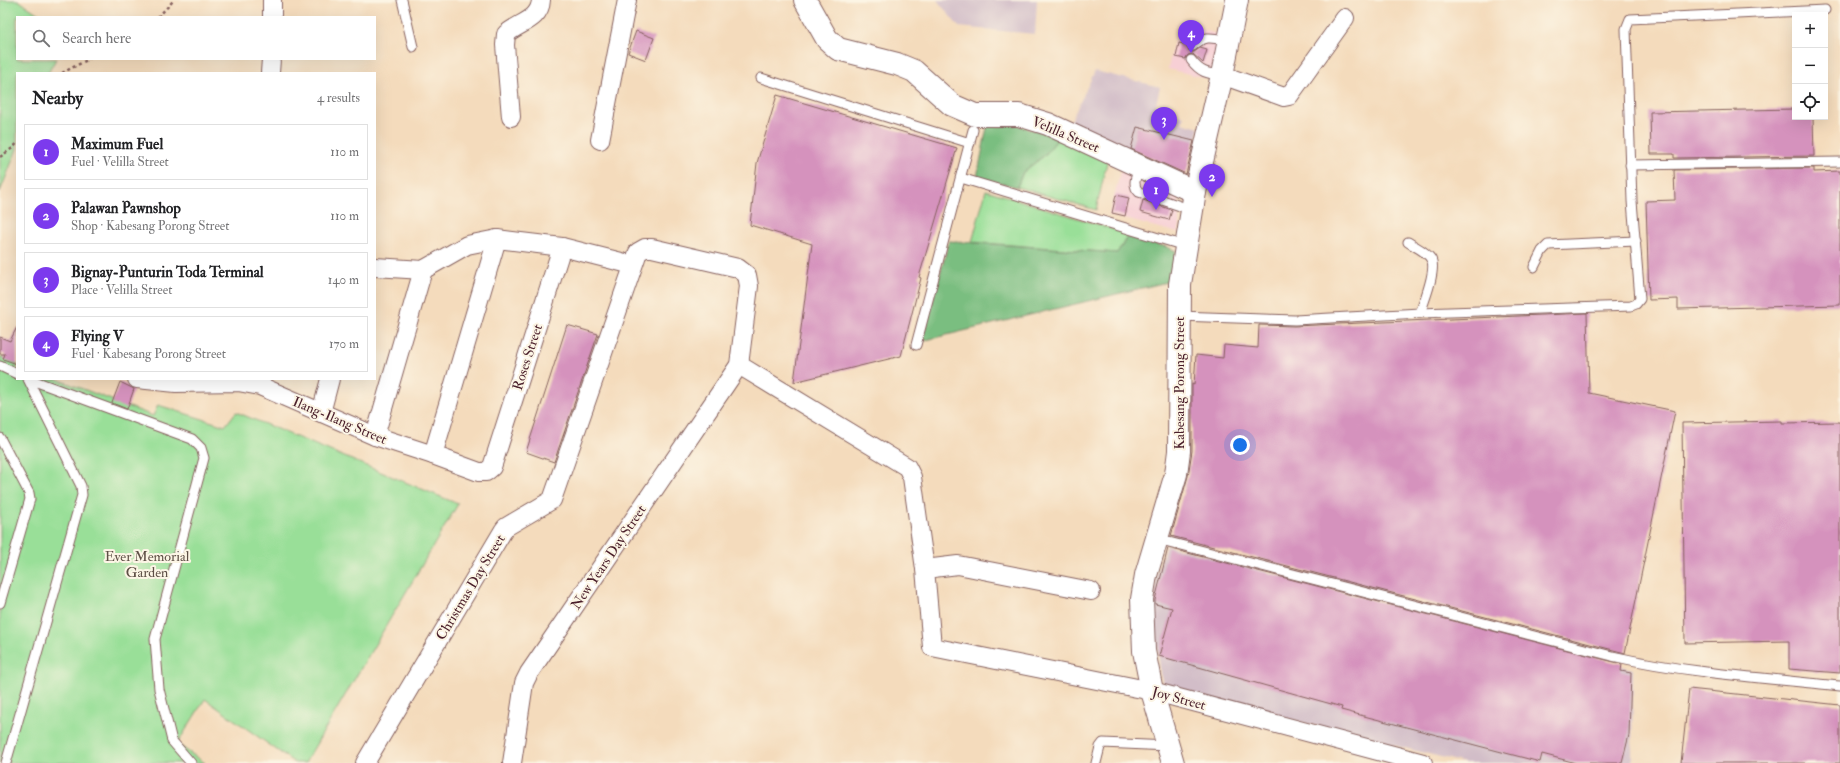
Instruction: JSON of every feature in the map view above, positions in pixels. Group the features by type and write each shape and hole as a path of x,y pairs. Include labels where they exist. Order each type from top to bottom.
{"main road":[{"name":"Velilla Street","path":"805,0 827,39 838,49 897,64 914,71 952,105 975,115 1019,115 1048,124 1139,166 1182,197"},
{"name":"Kabesang Porong Street","path":"1170,755 1152,691 1144,651 1142,599 1146,575 1176,474 1179,451 1179,316 1180,284 1185,246 1182,197 1222,75 1237,0"}],"street":[{"path":"272,0 272,16"},
{"path":"511,117 505,45 506,34 514,27 537,15 541,6 541,0"},
{"path":"600,140 628,0"},
{"path":"1222,75 1284,97 1289,96 1345,18"},
{"path":"270,72 271,60"},
{"path":"433,455 497,240"},
{"path":"376,267 423,270 467,245 497,240 562,247 633,265"},
{"name":"Roses Street","path":"492,467 562,247"},
{"name":"Christmas Day Street","path":"365,763 503,531 506,527 552,500 638,252 645,248 652,248 738,268 747,275 749,286 739,365"},
{"path":"375,436 423,270"},
{"path":"739,365 906,467 912,478 926,569 958,565 1091,591"},
{"name":"New Years Day Street","path":"512,763 524,683 529,673 739,365"},
{"name":"Ilang-Ilang Street","path":"147,380 176,383 207,381 261,382 321,413 375,436 479,472 486,472 492,467"},
{"path":"321,413 330,380"},
{"name":"Joy Street","path":"926,569 932,648 1152,691 1423,763"}],"lane":[{"path":"402,0 413,46"},
{"path":"1179,316 1295,320 1631,306 1636,304 1640,299 1630,165 1626,29 1630,19 1825,10"},
{"path":"1193,46 1200,40 1210,37 1229,41"},
{"path":"1191,60 1198,70 1208,74 1222,75"},
{"path":"761,78 970,143"},
{"path":"916,345 973,130"},
{"path":"1630,165 1840,162"},
{"path":"961,178 1185,246"},
{"path":"1534,267 1542,251 1548,245 1636,241"},
{"path":"1408,242 1424,251 1431,259 1433,268 1420,314"},
{"path":"0,366 16,374"},
{"path":"6,763 82,495 81,486 28,380"},
{"path":"31,380 192,439 201,448 204,458 155,639 158,689 172,741 191,763"},
{"path":"0,438 29,492 30,499 0,603"},
{"path":"1157,539 1596,652 1648,664 1681,670 1840,686"},
{"path":"1096,763 1100,747 1103,743 1170,755"}],"path":[{"path":"159,16 174,0"},
{"path":"64,72 87,60"},
{"path":"0,157 14,147 16,144"}],"shaded area":[{"path":"937,0 1037,0 1035,34 959,27"},
{"path":"1178,23 1220,35 1211,79 1168,69"},
{"path":"1095,71 1160,87 1155,108 1184,116 1182,123 1199,128 1195,142 1137,127 1130,154 1068,127"},
{"path":"1121,170 1170,192 1179,199 1179,233 1109,215"},
{"path":"1166,545 1633,669 1632,763 1465,763 1163,688 1153,618 1156,576"}],"green space":[{"path":"0,0 18,0 42,16 16,16 16,60 55,60 49,72 16,72 16,152 0,192"},
{"path":"1017,125 1059,137 1045,155 1023,172 1017,187 977,177 987,127"},
{"path":"1059,137 1108,158 1096,210 1017,187 1023,172 1045,155"},
{"path":"986,190 1129,234 1117,253 972,242"},
{"path":"1128,237 1167,247 1176,251 1171,281 922,341 949,241 1117,253"},
{"name":"Ever Memorial Garden","path":"0,356 16,364 16,380 60,380 153,416 158,405 225,426 236,412 458,504 305,763 295,763 205,699 177,744 205,763 0,763"}],"building":[{"path":"636,31 654,38 646,60 628,53"},
{"path":"1179,43 1187,45 1191,52 1194,52 1200,48 1207,50 1203,63 1193,54 1188,55 1185,59 1176,57"},
{"path":"777,95 957,148 919,277 921,278 901,356 794,382 812,244 750,225 757,163"},
{"path":"1792,109 1792,120 1813,120 1814,156 1674,158 1674,154 1651,154 1650,112"},
{"path":"1137,127 1194,141 1186,174 1131,149"},
{"path":"1814,168 1814,172 1840,171 1840,305 1678,309 1678,299 1649,300 1646,201 1675,200 1674,170"},
{"path":"1116,195 1129,198 1125,216 1112,213"},
{"path":"1143,200 1172,210 1169,220 1140,212"},
{"path":"1587,313 1589,393 1675,411 1625,653 1171,536 1188,476 1192,451 1192,384 1194,385 1196,355 1223,358 1224,345 1258,348 1259,325 1294,326"},
{"path":"567,325 598,334 554,462 526,452"},
{"path":"16,329 16,364 3,359 5,354 0,354 0,337 10,341"},
{"path":"120,382 134,389 127,409 112,403"},
{"path":"1782,421 1782,423 1840,422 1840,673 1789,669 1789,641 1685,643 1682,423"},
{"path":"1168,548 1622,664 1621,671 1631,673 1629,735 1622,763 1576,763 1542,754 1540,762 1341,710 1342,707 1159,656 1172,608 1155,604"},
{"path":"1689,689 1840,705 1840,763 1681,763"}],"place":[{"name":"Flying V","path":"1191,53"},
{"name":"Bignay-Punturin Toda Terminal","path":"1164,140"},
{"name":"Palawan Pawnshop","path":"1212,197"},
{"name":"Maximum Fuel","path":"1156,210"}]}
